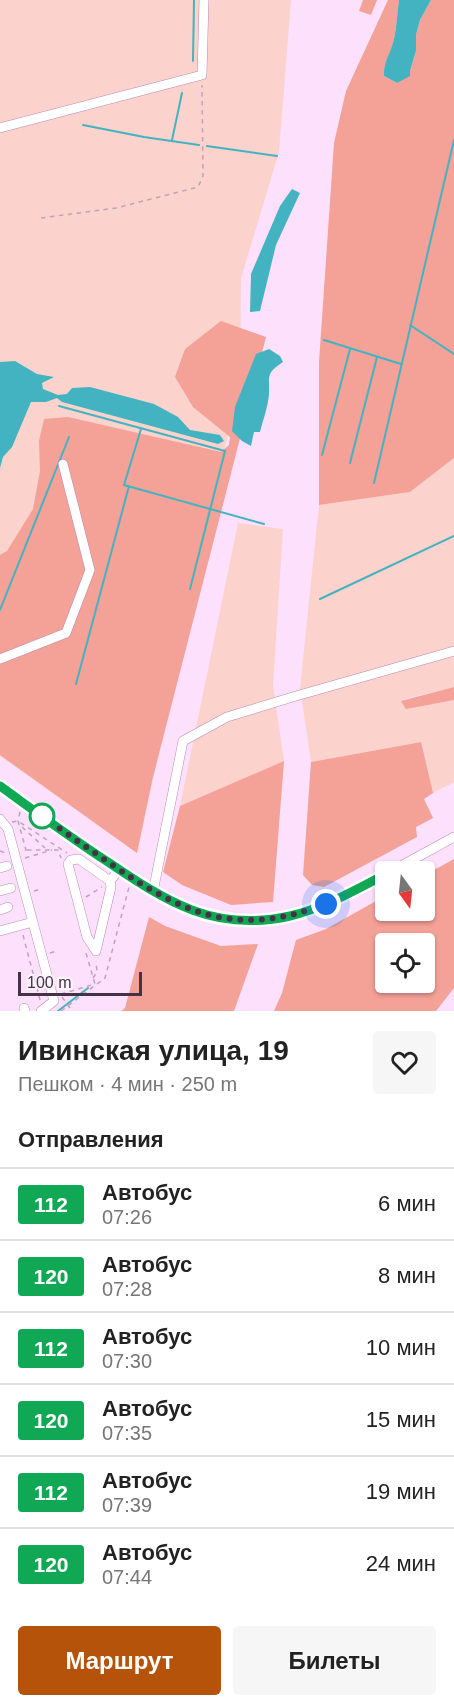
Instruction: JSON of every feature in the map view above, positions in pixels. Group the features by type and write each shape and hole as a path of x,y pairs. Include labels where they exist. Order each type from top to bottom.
{"street":[{"path":"0,128 202,75 204,0"},
{"path":"0,659 66,633 90,570 63,464"},
{"path":"153,892 183,741 227,717 454,651"},
{"path":"0,786 153,892 194,912 216,918 256,920 305,912 375,880"},
{"path":"0,819 33,922 54,1001 42,1010"},
{"path":"410,861 454,837"},
{"path":"75,859 79,859 110,881 111,887 96,951 87,937 68,864 75,859"},
{"path":"110,881 119,870"},
{"path":"0,891 11,888"},
{"path":"0,931 33,922"}],"path":[{"path":"41,218 117,208 198,187 203,176 202,75"},
{"path":"22,808 18,820 75,859"},
{"path":"20,825 45,849"},
{"path":"26,850 60,850 65,845"},
{"path":"22,859 53,850"},
{"path":"60,850 62,862"},
{"path":"78,900 92,895 110,881"},
{"path":"61,1011 105,978 129,886"},
{"path":"32,891 41,889"},
{"path":"20,925 42,1010"},
{"path":"54,1001 60,994 95,984 85,948"},
{"path":"49,954 57,951"},
{"path":"93,978 98,972 96,951"},
{"path":"66,1002 72,1011"}],"shaded area":[{"path":"0,0 291,0 279,152 241,278 240,379 137,853 0,756"},
{"path":"363,0 377,0 371,15 359,11"},
{"path":"388,0 399,0 395,34 384,76 397,83 410,71 416,51 416,35 420,20 431,0 454,0 454,458 410,492 319,505 319,362 334,143 346,91"},
{"path":"221,321 266,337 152,781 137,853 0,755 0,555 7,551 33,509 40,471 39,441 44,419 68,417 221,452 229,445 230,437 193,407 175,377 185,349"},
{"path":"454,458 454,687 401,700 454,700 454,782 433,793 420,742 311,762 300,688 319,505 410,492"},
{"path":"238,523 283,529 273,686 284,761 180,806"},
{"path":"454,687 454,700 406,709 401,701"},
{"path":"421,742 433,793 424,799 433,818 416,827 417,837 324,887 312,885 303,875 311,762"},
{"path":"284,761 273,902 231,905 182,885 163,872 180,806"},
{"path":"454,859 454,988 436,1011 274,1011 282,993 296,940 326,929 375,902 375,921 435,921 435,869"},
{"path":"149,917 165,926 221,946 258,944 234,1011 121,1011 125,1008"}],"water":[{"path":"399,0 431,0 420,20 410,76 397,83 384,76 384,71 394,39"},
{"path":"292,189 300,193 276,245 260,311 250,312 251,274 280,206"},
{"path":"269,349 280,356 283,362 271,373 268,399 260,432 254,432 251,446 232,431 235,407 256,354"},
{"path":"15,361 37,374 54,377 42,383 43,389 58,395 67,394 72,388 90,387 154,404 178,417 190,430 220,435 224,441 218,444 62,402 57,398 46,402 31,402 12,447 3,457 0,468 0,362"}],"waterway":[{"path":"193,61 194,0"},
{"path":"172,140 182,93"},
{"path":"83,125 199,145"},
{"path":"374,483 454,140"},
{"path":"207,146 277,156"},
{"path":"410,325 454,354"},
{"path":"324,340 401,364"},
{"path":"322,455 350,349"},
{"path":"350,463 377,357"},
{"path":"59,406 225,451 190,589"},
{"path":"141,429 124,485 264,524"},
{"path":"0,610 69,437"},
{"path":"76,684 129,486"},
{"path":"320,599 454,536"},
{"path":"58,1011 88,988"}],"bus line":[{"name":"112","path":"0,786 135,881 194,912 216,918 273,919 305,912 375,880"}],"route":[{"path":"42,816 135,881 194,912 216,918 273,919 305,912 326,904"}]}
